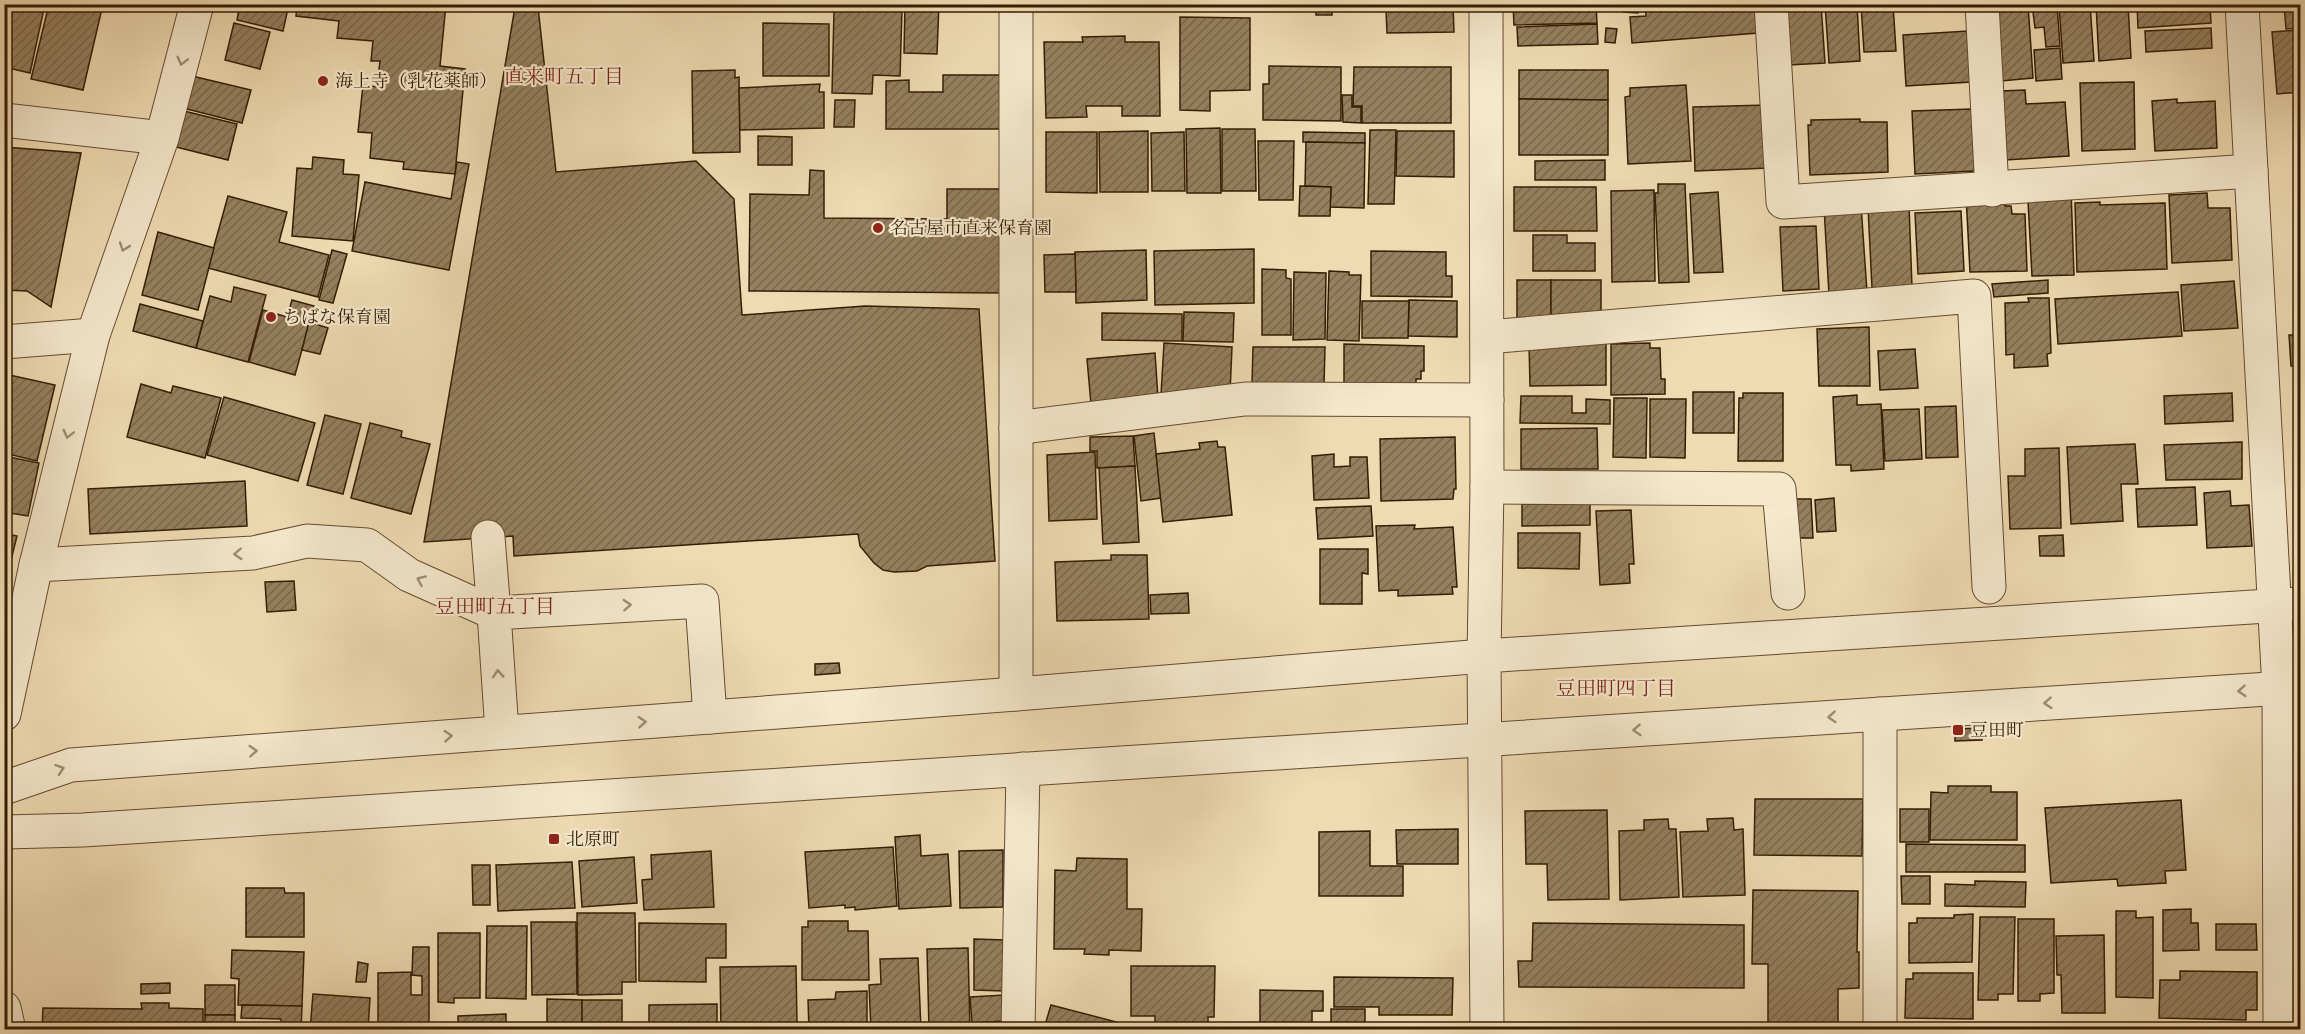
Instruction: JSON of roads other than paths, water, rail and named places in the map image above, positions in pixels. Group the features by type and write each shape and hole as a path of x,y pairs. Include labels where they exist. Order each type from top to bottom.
{"street":[{"path":"4,714 36,565 93,335 162,138 197,4"},
{"path":"1016,4 1016,694"},
{"path":"1486,4 1487,487 1484,656 1487,1029"},
{"path":"1771,4 1783,202 1992,190 2251,171"},
{"path":"1983,4 1992,190"},
{"path":"2242,4 2273,582 2288,605 2290,688 2280,1029"},
{"path":"4,120 162,138"},
{"path":"1487,337 1974,296 1989,586"},
{"path":"4,342 93,335"},
{"path":"1016,428 1245,399 1487,400"},
{"path":"1487,487 1779,489 1788,593"},
{"path":"488,537 502,732"},
{"path":"36,565 254,553 307,541 367,545 409,575 494,613 702,601 710,717"},
{"path":"4,788 71,765 1016,694 1484,656 2288,605"},
{"path":"4,832 83,830 2290,688"},
{"path":"1880,714 1880,1029"},
{"path":"1017,1029 1023,769"},
{"path":"4,1008 9,1029"}],"place":[{"name":"海上寺（乳花薬師）","path":"323,81"},
{"name":"名古屋市直来保育園","path":"878,228"},
{"name":"ちばな保育園","path":"271,317"},
{"name":"豆田町","path":"1958,730"},
{"name":"北原町","path":"554,839"}],"district":[{"name":"直来町五丁目","path":"564,76"},
{"name":"豆田町五丁目","path":"495,606"},
{"name":"豆田町四丁目","path":"1616,688"}]}
